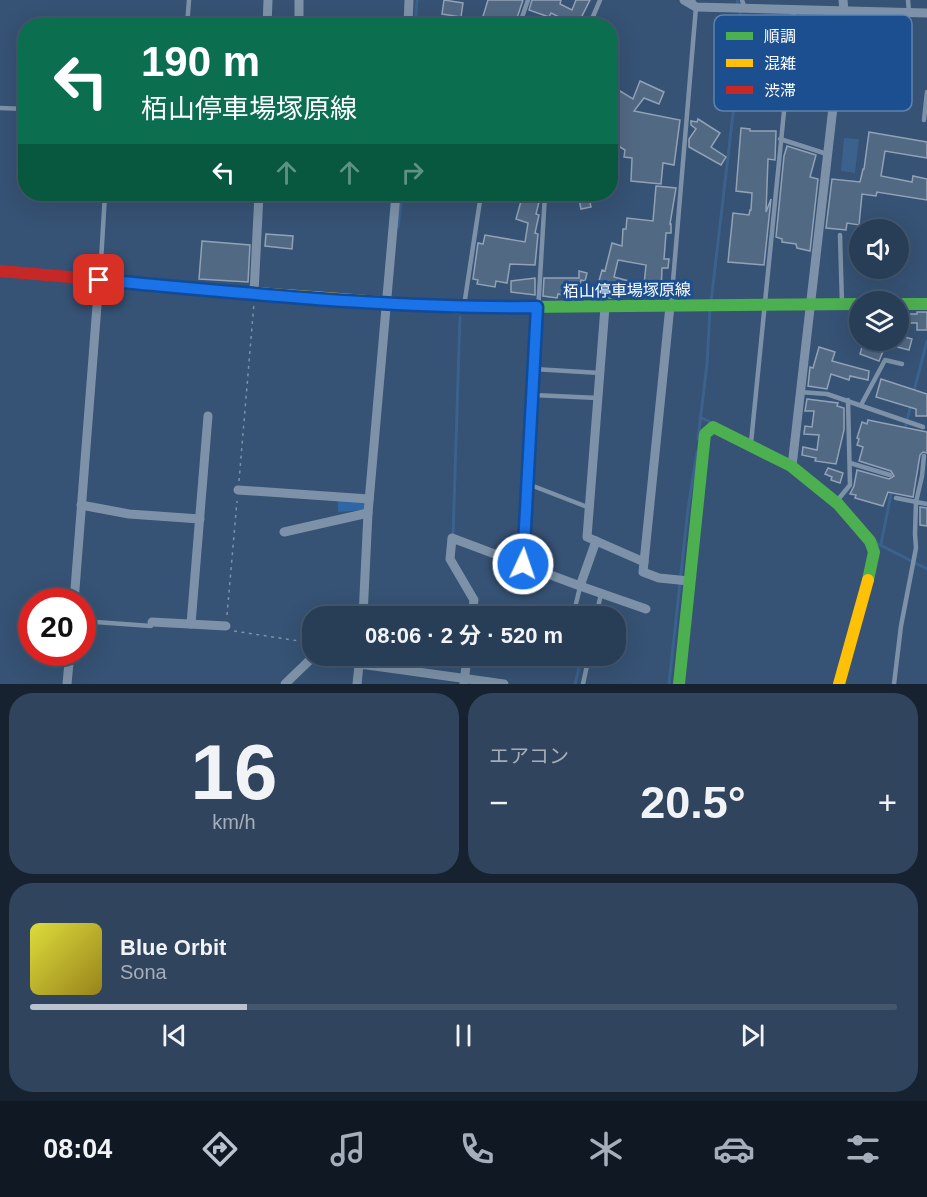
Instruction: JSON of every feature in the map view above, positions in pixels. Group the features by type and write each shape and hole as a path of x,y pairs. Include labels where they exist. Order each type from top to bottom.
{"main road":[{"name":"栢山停車場塚原線","path":"0,271 388,304 464,308 849,304"},
{"path":"909,304 927,304"},
{"path":"679,684 705,435 713,427 751,446 793,461 855,522 874,551 839,684"}],"street":[{"path":"267,18 268,0"},
{"path":"299,0 299,18"},
{"path":"408,18 409,0"},
{"path":"684,0 694,4 744,5 794,10 927,13"},
{"path":"843,0 844,15"},
{"path":"793,461 832,111"},
{"path":"254,293 258,201"},
{"path":"363,606 369,499 395,201"},
{"path":"75,588 99,280"},
{"path":"670,306 643,572 659,578 689,580"},
{"path":"605,307 587,537 644,562"},
{"path":"191,624 208,416"},
{"path":"238,490 369,499"},
{"path":"81,505 129,514 200,519"},
{"path":"284,532 368,513"},
{"path":"473,606 474,600 450,559 452,538 646,609"},
{"path":"580,586 596,541"},
{"path":"152,622 226,626"},
{"path":"67,684 69,666"},
{"path":"285,684 304,666"},
{"path":"357,684 359,666"},
{"path":"388,666 464,682 504,684"},
{"path":"464,682 466,666"}],"lane":[{"path":"188,18 189,0"},
{"path":"522,18 528,0"},
{"path":"592,18 600,0"},
{"path":"908,0 909,12"},
{"path":"670,306 694,4"},
{"path":"793,15 794,10"},
{"path":"924,120 927,92"},
{"path":"0,108 18,109"},
{"path":"751,446 783,111"},
{"path":"780,139 827,154"},
{"path":"99,280 105,201"},
{"path":"464,308 481,201"},
{"path":"523,564 545,201"},
{"path":"840,235 842,304"},
{"path":"861,405 885,360 902,364"},
{"path":"534,369 600,373"},
{"path":"800,392 827,394 923,427"},
{"path":"532,395 598,398"},
{"path":"836,502 850,485 848,400"},
{"path":"894,684 901,626 914,566 916,502 924,456"},
{"path":"850,463 890,475"},
{"path":"528,484 590,507"},
{"path":"896,498 927,504"},
{"path":"575,606 580,586"},
{"path":"598,606 601,594"},
{"path":"96,622 151,626 152,622"},
{"path":"583,684 587,666"}],"shaded area":[{"path":"844,138 859,139 855,173 841,171"},
{"path":"338,500 365,502 364,510 338,512"}],"building":[{"path":"444,0 463,3 461,17 442,14"},
{"path":"488,0 523,0 517,18 482,18"},
{"path":"532,0 561,0 560,4 572,10 576,0 590,0 581,18 561,18 551,13 549,17 529,10"},
{"path":"640,81 664,92 659,104 644,98 634,111 680,120 674,165 663,163 661,184 631,181 632,158 624,157 625,150 618,146 618,90 633,99"},
{"path":"698,119 720,133 711,147 726,157 721,165 689,147 689,139 696,129 691,125 691,121 697,122"},
{"path":"741,128 750,129 750,131 776,131 775,160 768,159 766,212 771,199 764,265 728,262 733,213 749,215 751,210 752,193 736,191"},
{"path":"869,132 927,142 927,158 885,151 881,176 912,182 913,176 927,179 927,200 877,192 876,196 862,194 860,219 849,219 846,230 826,228 832,179 860,182"},
{"path":"787,146 816,155 810,177 818,179 810,251 797,248 796,244 782,242 782,239 776,237"},
{"path":"656,186 676,188 670,224 671,233 666,233 664,259 669,259 668,268 662,268 661,294 638,293 613,286 611,298 597,297 602,270 605,271 612,243 622,246 623,229 626,229 627,218 653,221","holes":["618,260 646,265 644,285 614,277"]},
{"path":"521,201 539,201 536,214 539,215 535,233 538,234 535,265 510,264 507,283 496,281 495,287 477,284 478,280 473,279 478,243 483,244 485,235 525,242 528,223 516,219"},
{"path":"579,201 590,201 591,207 581,209"},
{"path":"266,234 293,236 292,249 265,246"},
{"path":"202,241 250,245 248,282 199,279"},
{"path":"579,271 587,273 585,281 581,280 577,298 558,294 557,298 543,296 544,278 579,278"},
{"path":"535,278 535,295 511,292 511,281"},
{"path":"917,312 927,312 927,330 917,330 917,323 909,323 909,314 917,314"},
{"path":"819,347 835,352 832,361 869,371 868,380 850,376 849,380 831,374 827,389 808,386 810,367 813,368"},
{"path":"861,351 883,351 879,361 860,354"},
{"path":"881,379 927,394 927,416 916,416 916,409 876,397"},
{"path":"807,399 838,403 837,406 844,408 844,430 836,464 815,461 816,458 802,455 803,447 817,450 819,435 804,434 805,426 812,427 814,411 805,411"},
{"path":"868,420 927,432 927,453 923,452 920,455 913,497 888,492 883,506 855,498 856,495 850,494 857,470 889,479 894,476 891,471 859,461 863,447 857,445 859,439 857,438 862,422 867,424"},
{"path":"828,468 843,473 840,483 831,480 832,477 825,474"},
{"path":"920,507 927,508 927,526 920,525"}],"waterway":[{"path":"416,18 417,0"},
{"path":"737,0 741,15"},
{"path":"711,302 733,111"},
{"path":"398,227 401,201"},
{"path":"698,439 707,364 710,309"},
{"path":"453,536 460,317"},
{"path":"914,391 927,341"},
{"path":"905,429 911,404"},
{"path":"700,417 712,423"},
{"path":"669,684 688,509 697,452"},
{"path":"881,544 892,489"},
{"path":"876,541 927,569"},
{"path":"575,684 580,666"}],"traffic: fast":[{"path":"523,307 849,304"},
{"path":"909,304 927,304"},
{"path":"679,684 705,434 713,427 791,466 838,504 870,541 874,552 868,580"}],"traffic: slow":[{"path":"243,292 464,308 523,307"},
{"path":"839,684 868,580"}],"traffic: jam":[{"path":"0,271 243,292"}],"route":[{"path":"99,280 407,305 464,308 537,307 523,564"}]}
